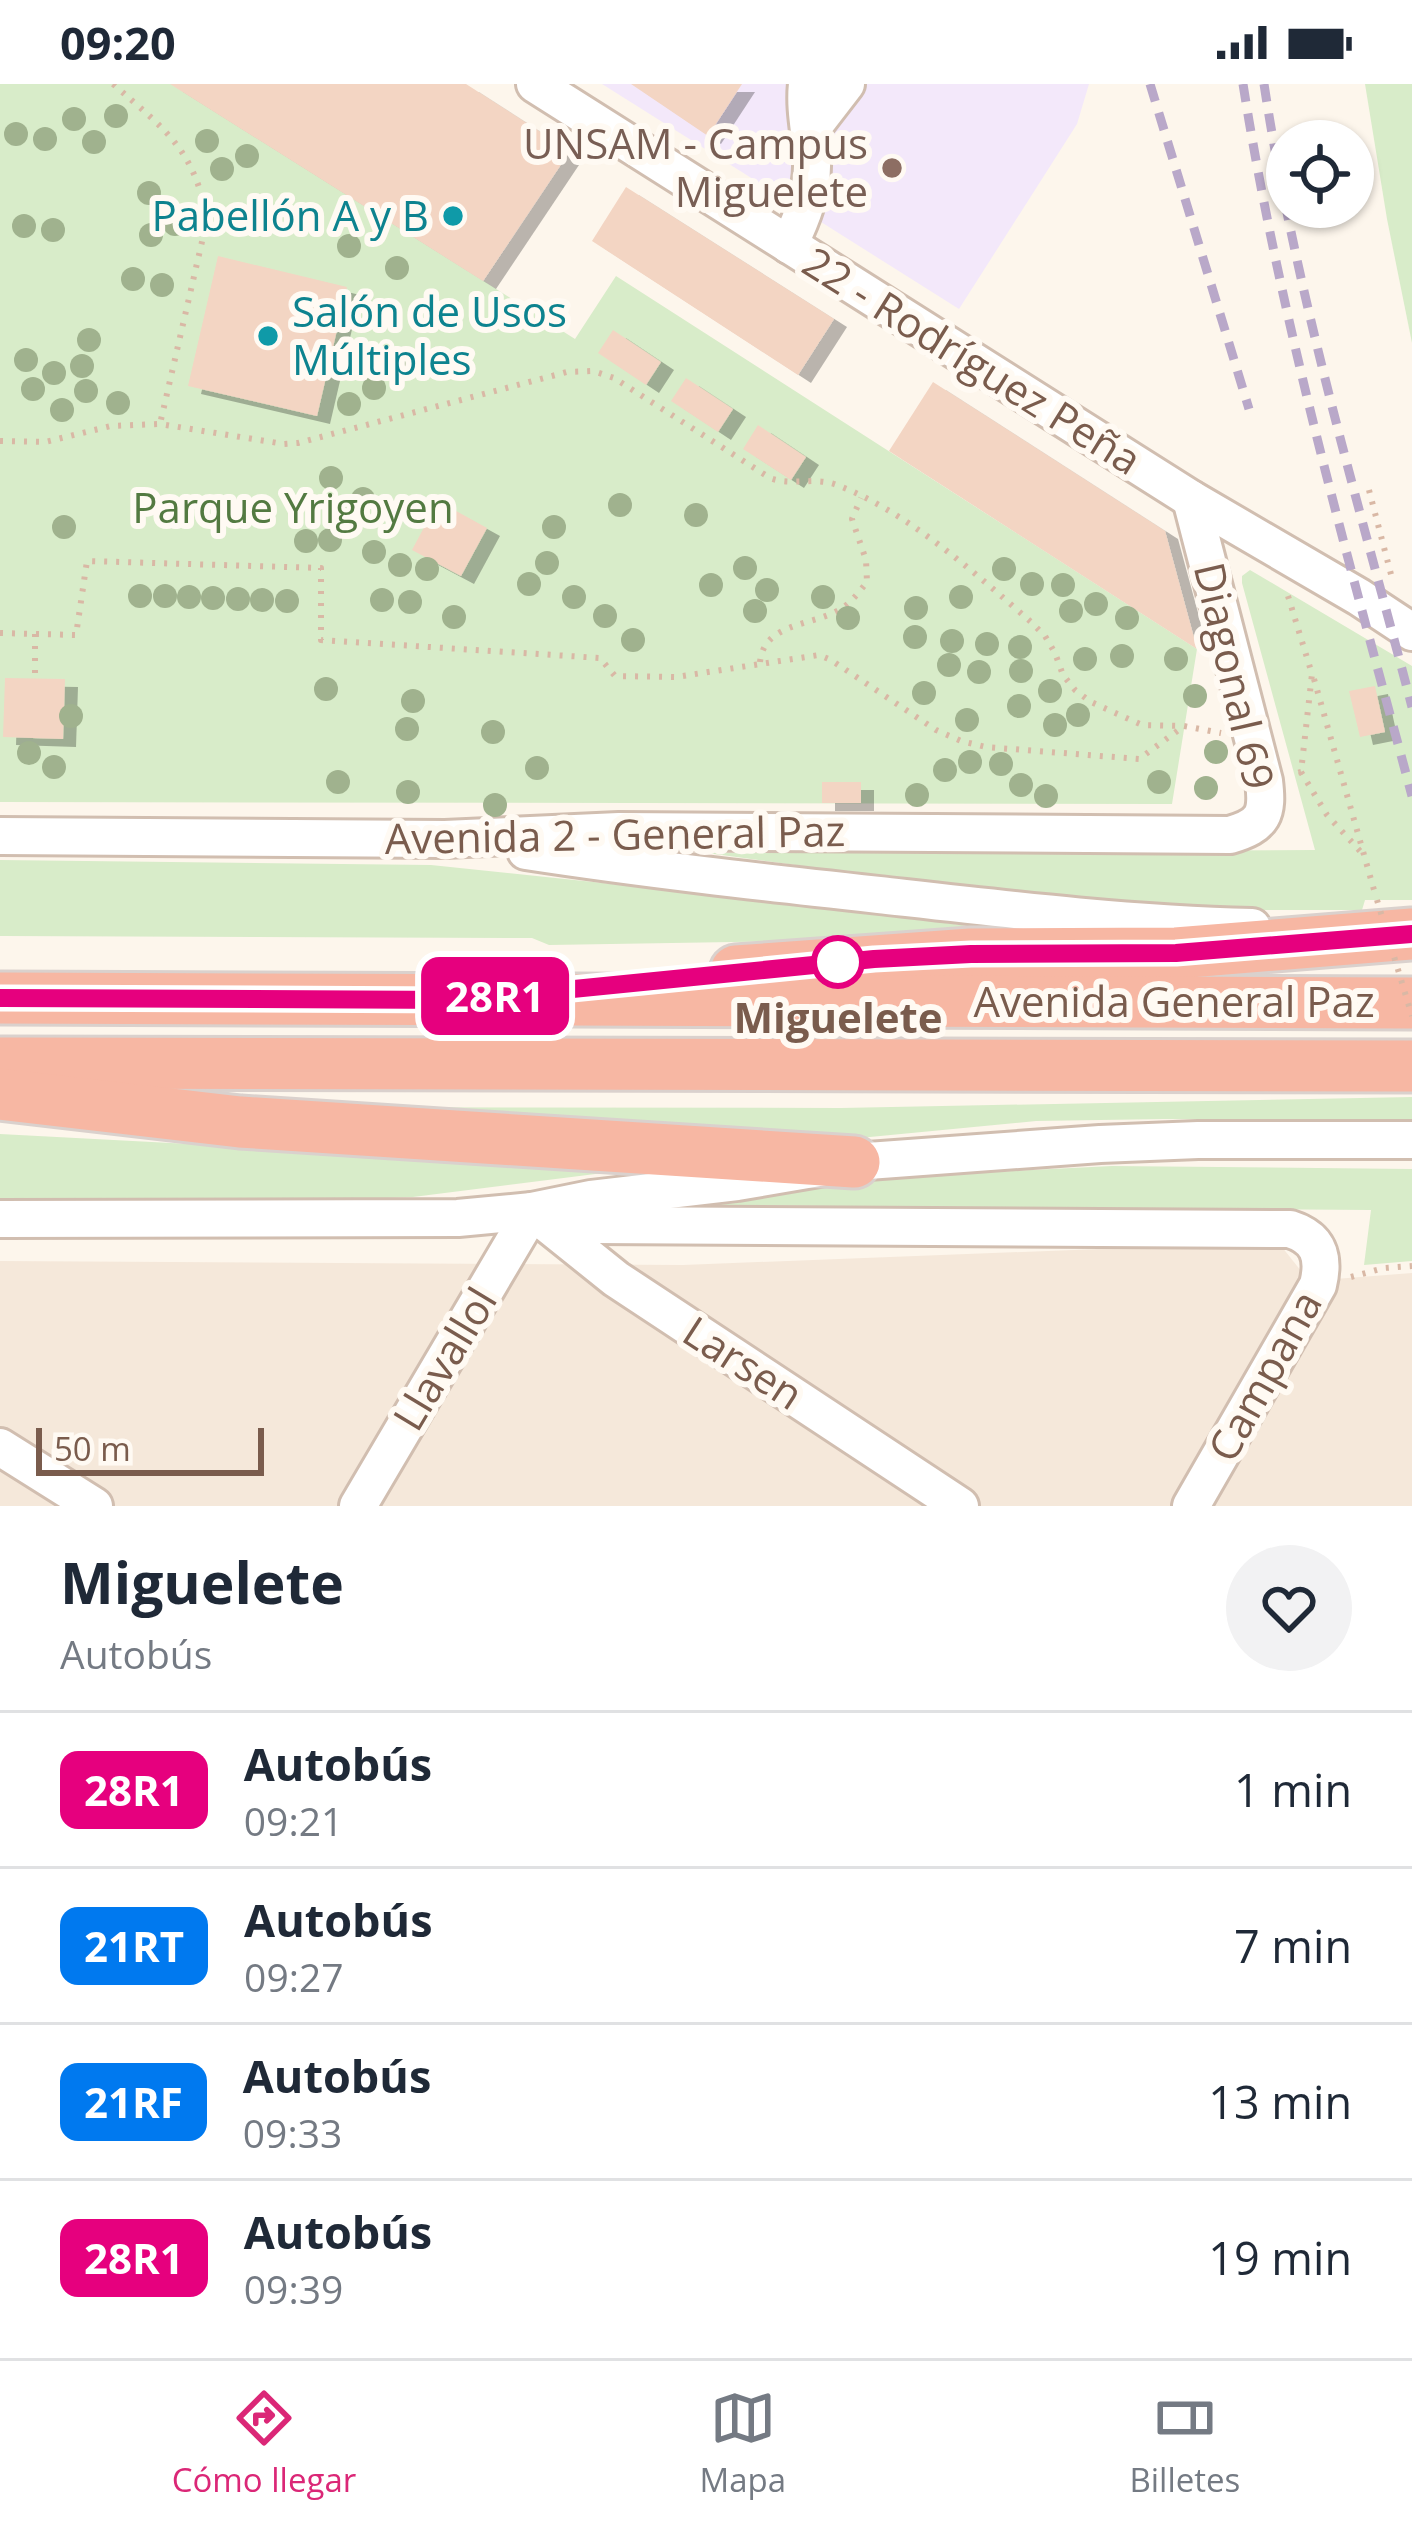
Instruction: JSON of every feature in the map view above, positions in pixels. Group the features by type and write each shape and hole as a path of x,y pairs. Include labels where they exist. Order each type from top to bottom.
{"highway":[{"path":"462,1000 874,959 1176,953 1400,921"},
{"name":"Avenida General Paz","path":"0,998 1412,1003"},
{"name":"Avenida General Paz","path":"0,1063 1412,1066"},
{"path":"0,1094 240,1121 854,1162"}],"street":[{"name":"22 - Rodríguez Peña","path":"536,84 1191,499 1408,629"},
{"path":"789,245 805,212 812,168 807,84"},
{"path":"809,132 846,84"},
{"name":"Diagonal 69","path":"1191,499 1266,800 1259,821 1230,835"},
{"name":"Avenida 2 - General Paz","path":"0,836 445,839 619,831 1230,835"},
{"name":"Avenida General Paz","path":"445,839 620,866 977,906 1214,926 1400,921"},
{"path":"0,1219 458,1218 854,1162 1119,1143 1412,1140"},
{"name":"Campana","path":"532,1211 594,1225 1290,1228 1304,1233 1321,1255 1318,1285 1191,1506"},
{"name":"Llavallol","path":"358,1506 532,1211"},
{"name":"Larsen","path":"532,1211 616,1279 960,1506"},
{"path":"0,1447 94,1506"}],"path":[{"path":"113,84 173,137 190,162 207,220 160,424"},
{"path":"0,441 44,442 111,427 160,424 298,443 567,372 593,371 614,378 770,478 836,485 932,539 1045,636 1063,675 1091,702 1142,725 1226,734"},
{"path":"1369,490 1408,629"},
{"path":"760,662 761,651 779,632 837,612 867,582 866,560 852,519 861,498"},
{"path":"1273,547 1364,855 1400,921 1412,1016"},
{"path":"0,633 76,635 87,562 321,568 322,640 600,658 615,676 635,677 676,676 819,655 937,730 986,747 1138,759 1184,726"},
{"path":"34,634 35,678"},
{"path":"1312,674 1301,772 1327,815 1364,855"},
{"path":"1288,775 1301,772"},
{"path":"1318,1285 1412,1266"}],"shaded area":[{"name":"UNSAM - Campus Miguelete","path":"602,84 1089,84 1077,124 959,309"},
{"path":"1278,1242 1309,1281 1412,1273 1412,1506 0,1506 0,1261 683,1265"}],"green space":[{"name":"Parque Yrigoyen","path":"0,84 173,84 575,339 616,276 1197,649 1172,804 0,802"},
{"path":"1365,84 1412,84 1412,343 1387,219 1374,120"},
{"path":"1250,570 1412,666 1412,900 1365,900 1362,910 1231,910 1040,898 707,853 1315,850 1242,583 1242,576"},
{"path":"0,860 431,865 802,904 1052,937 549,945 532,938 0,936"},
{"path":"1412,1097 1412,1121 1036,1121 849,1139 232,1107 841,1108"},
{"path":"0,1134 643,1168 413,1197 252,1203 0,1201"},
{"path":"1112,1166 1412,1169 1412,1261 1364,1265 1371,1210 679,1205 914,1176"}],"building":[{"name":"Pabellón A y B","path":"170,84 466,84 570,151 483,281"},
{"path":"631,84 742,84 708,136"},
{"path":"626,187 834,319 798,375 592,241"},
{"name":"Salón de Usos Múltiples","path":"218,256 347,287 317,416 188,386"},
{"path":"613,330 661,362 646,385 598,353"},
{"path":"686,378 733,409 718,432 671,401"},
{"path":"933,382 1165,531 1197,649 889,451"},
{"path":"758,425 806,457 791,480 743,449"},
{"path":"438,501 487,528 461,576 412,550"},
{"path":"5,678 65,679 63,739 3,737"},
{"path":"1375,686 1385,732 1360,737 1349,691"},
{"path":"822,782 861,782 861,803 822,803"}],"railway":[{"path":"1150,84 1249,409"},
{"path":"1243,84 1297,353 1412,796"},
{"path":"1264,84 1311,320 1412,707"}],"bus line":[{"name":"28R1","path":"0,998 462,1000 874,959 1176,953 1412,934"}],"place":[{"name":"UNSAM - Campus Miguelete","path":"892,168"},
{"name":"Pabellón A y B","path":"453,216"},
{"name":"Salón de Usos Múltiples","path":"268,336"},
{"name":"Miguelete","path":"838,962"}]}
